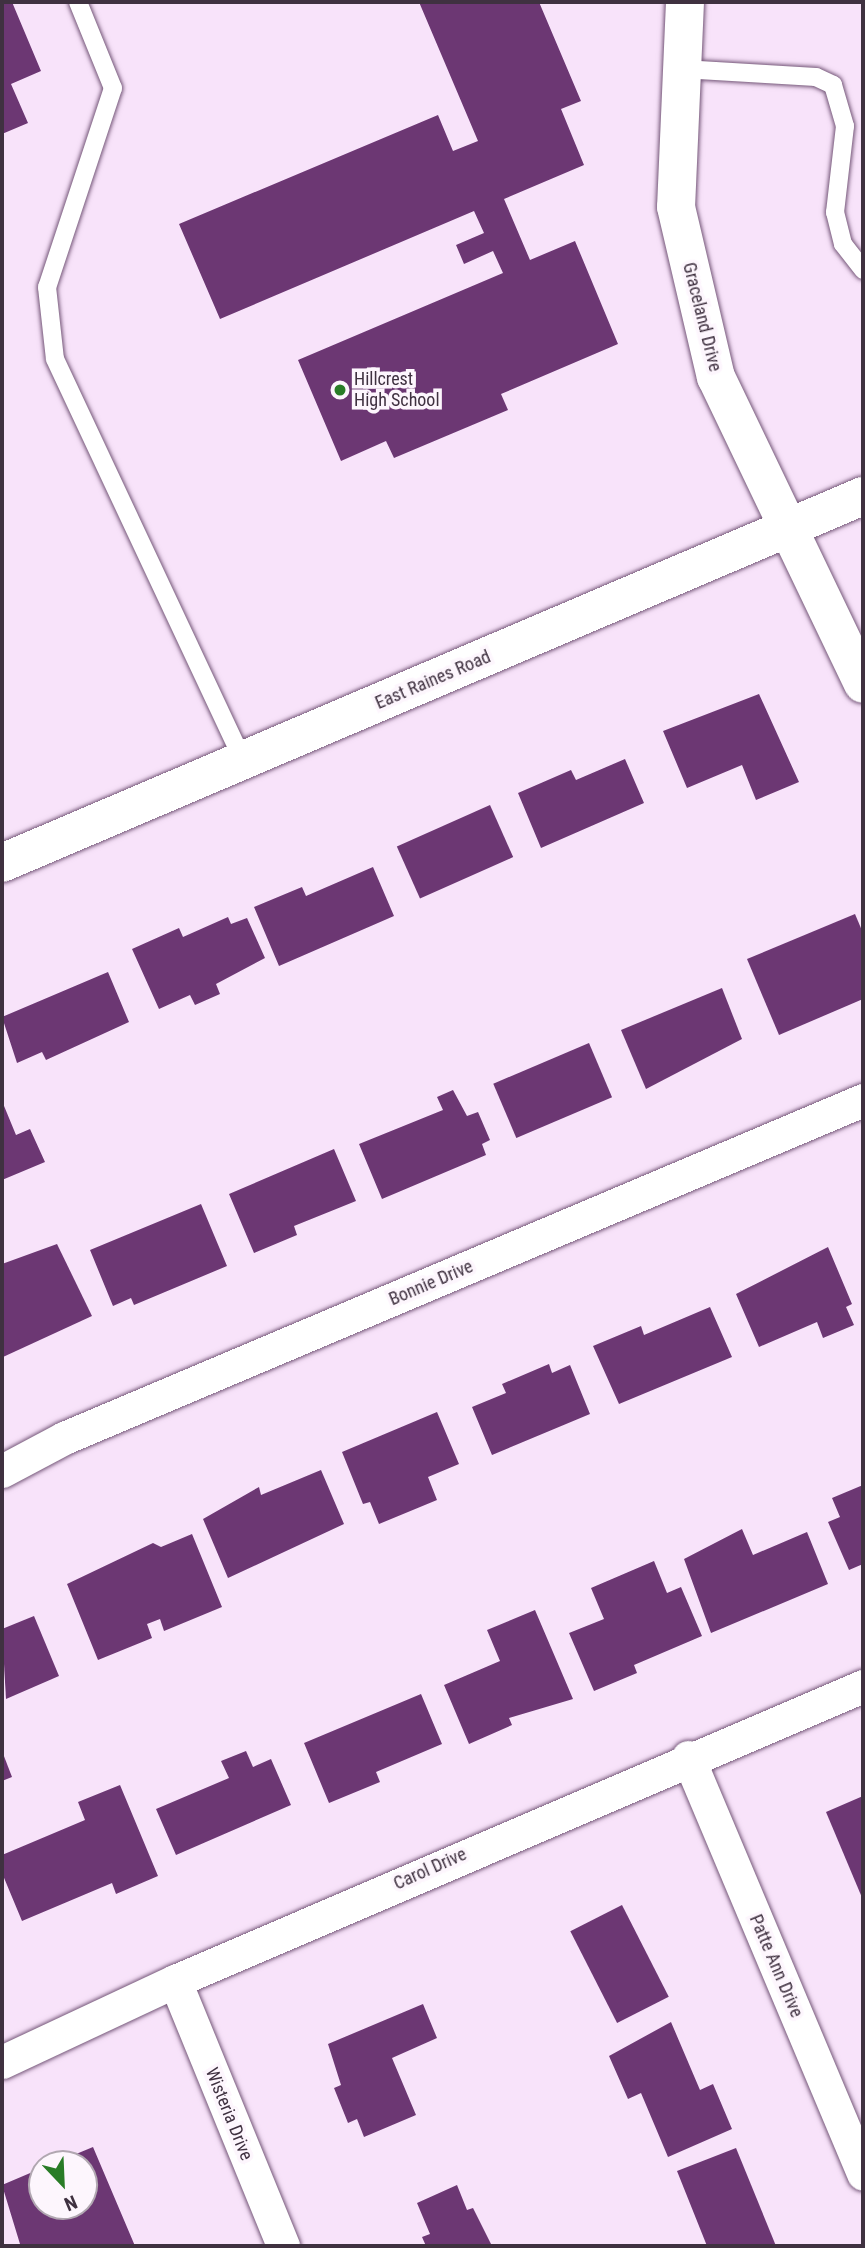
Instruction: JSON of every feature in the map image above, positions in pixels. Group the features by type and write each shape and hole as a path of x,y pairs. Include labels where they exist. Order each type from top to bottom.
{"main road":[{"name":"Graceland Drive","path":"685,2 676,207 716,377 863,684"},
{"name":"East Raines Road","path":"2,863 863,496"}],"street":[{"name":"Bonnie Drive","path":"2,1471 64,1438 863,1100"},
{"name":"Carol Drive","path":"2,2062 175,1981 688,1757 863,1686"},
{"name":"Patte Ann Drive","path":"688,1757 863,2174"},
{"name":"Wisteria Drive","path":"175,1981 283,2246"}],"lane":[{"path":"78,2 113,88 47,288 55,359 243,761"},
{"path":"682,69 816,76 833,85 845,126 835,212 843,244 863,270"}],"building":[{"path":"2,2 12,2 41,71 11,84 28,123 2,134"},
{"name":"Hillcrest High School","path":"419,2 539,2 581,101 561,109 584,165 504,199 530,260 575,241 618,344 501,394 508,410 394,458 386,441 341,461 298,360 503,273 493,251 464,264 456,245 484,233 474,211 220,319 179,224 438,115 453,151 478,141"},
{"path":"759,694 799,782 756,800 742,765 687,788 663,731"},
{"path":"625,759 644,803 541,848 518,793 571,770 576,780"},
{"path":"490,805 513,857 420,899 397,846"},
{"path":"373,867 394,916 279,966 254,907 302,887 306,896"},
{"path":"855,914 863,933 863,999 779,1035 747,959"},
{"path":"228,917 231,924 247,918 265,958 216,984 220,994 195,1005 190,995 159,1009 132,949 179,928 183,937"},
{"path":"108,972 129,1022 46,1060 42,1052 17,1063 2,1017"},
{"path":"722,988 742,1039 646,1089 621,1030"},
{"path":"589,1043 612,1097 516,1138 493,1084"},
{"path":"453,1090 467,1116 478,1112 490,1140 482,1144 486,1155 382,1199 359,1144 443,1110 437,1097"},
{"path":"2,1101 16,1135 30,1129 45,1162 2,1180"},
{"path":"334,1149 356,1201 294,1226 297,1235 254,1253 229,1194"},
{"path":"201,1204 227,1266 134,1305 131,1298 113,1306 90,1250"},
{"path":"57,1244 92,1316 3,1357 2,1264"},
{"path":"828,1247 852,1304 846,1307 854,1325 823,1338 817,1322 759,1347 736,1294"},
{"path":"710,1307 732,1357 619,1404 593,1346 641,1326 644,1335"},
{"path":"549,1364 552,1373 570,1365 590,1414 492,1455 472,1407 506,1393 502,1384"},
{"path":"437,1412 459,1464 428,1477 437,1500 379,1524 370,1502 363,1504 342,1452"},
{"path":"321,1470 344,1524 228,1578 203,1519 259,1487 261,1495"},
{"path":"863,1485 863,1564 849,1570 828,1522 840,1517 832,1498"},
{"path":"742,1529 753,1555 807,1532 828,1584 711,1633 684,1559"},
{"path":"192,1534 222,1607 164,1631 160,1619 147,1624 152,1638 98,1660 67,1584 153,1543 161,1547"},
{"path":"654,1561 667,1593 681,1587 702,1636 634,1665 637,1673 594,1691 569,1633 604,1619 591,1588"},
{"path":"535,1610 573,1699 509,1718 512,1725 469,1744 444,1685 500,1661 487,1630"},
{"path":"34,1616 59,1676 6,1699 2,1629"},
{"path":"421,1694 442,1744 376,1772 380,1782 329,1803 304,1743"},
{"path":"2,1751 12,1777 2,1781"},
{"path":"246,1751 253,1767 271,1759 291,1805 176,1855 156,1809 229,1778 221,1761"},
{"path":"120,1785 158,1876 116,1894 112,1883 22,1921 2,1873 2,1855 85,1820 78,1802"},
{"path":"863,1796 863,1900 826,1812"},
{"path":"622,1905 669,1997 617,2023 570,1931"},
{"path":"423,2004 437,2038 392,2058 416,2115 364,2137 357,2119 348,2123 334,2088 341,2085 328,2044"},
{"path":"671,2022 700,2090 713,2084 732,2129 668,2157 641,2093 628,2099 609,2056"},
{"path":"736,2148 776,2246 707,2246 677,2171"},
{"path":"98,2159 135,2246 20,2244 2,2185 28,2174 28,2220 98,2220"},
{"path":"457,2185 467,2210 473,2208 492,2246 426,2246 422,2237 430,2234 417,2203"}],"place":[{"name":"Hillcrest High School","path":"340,390"}]}
